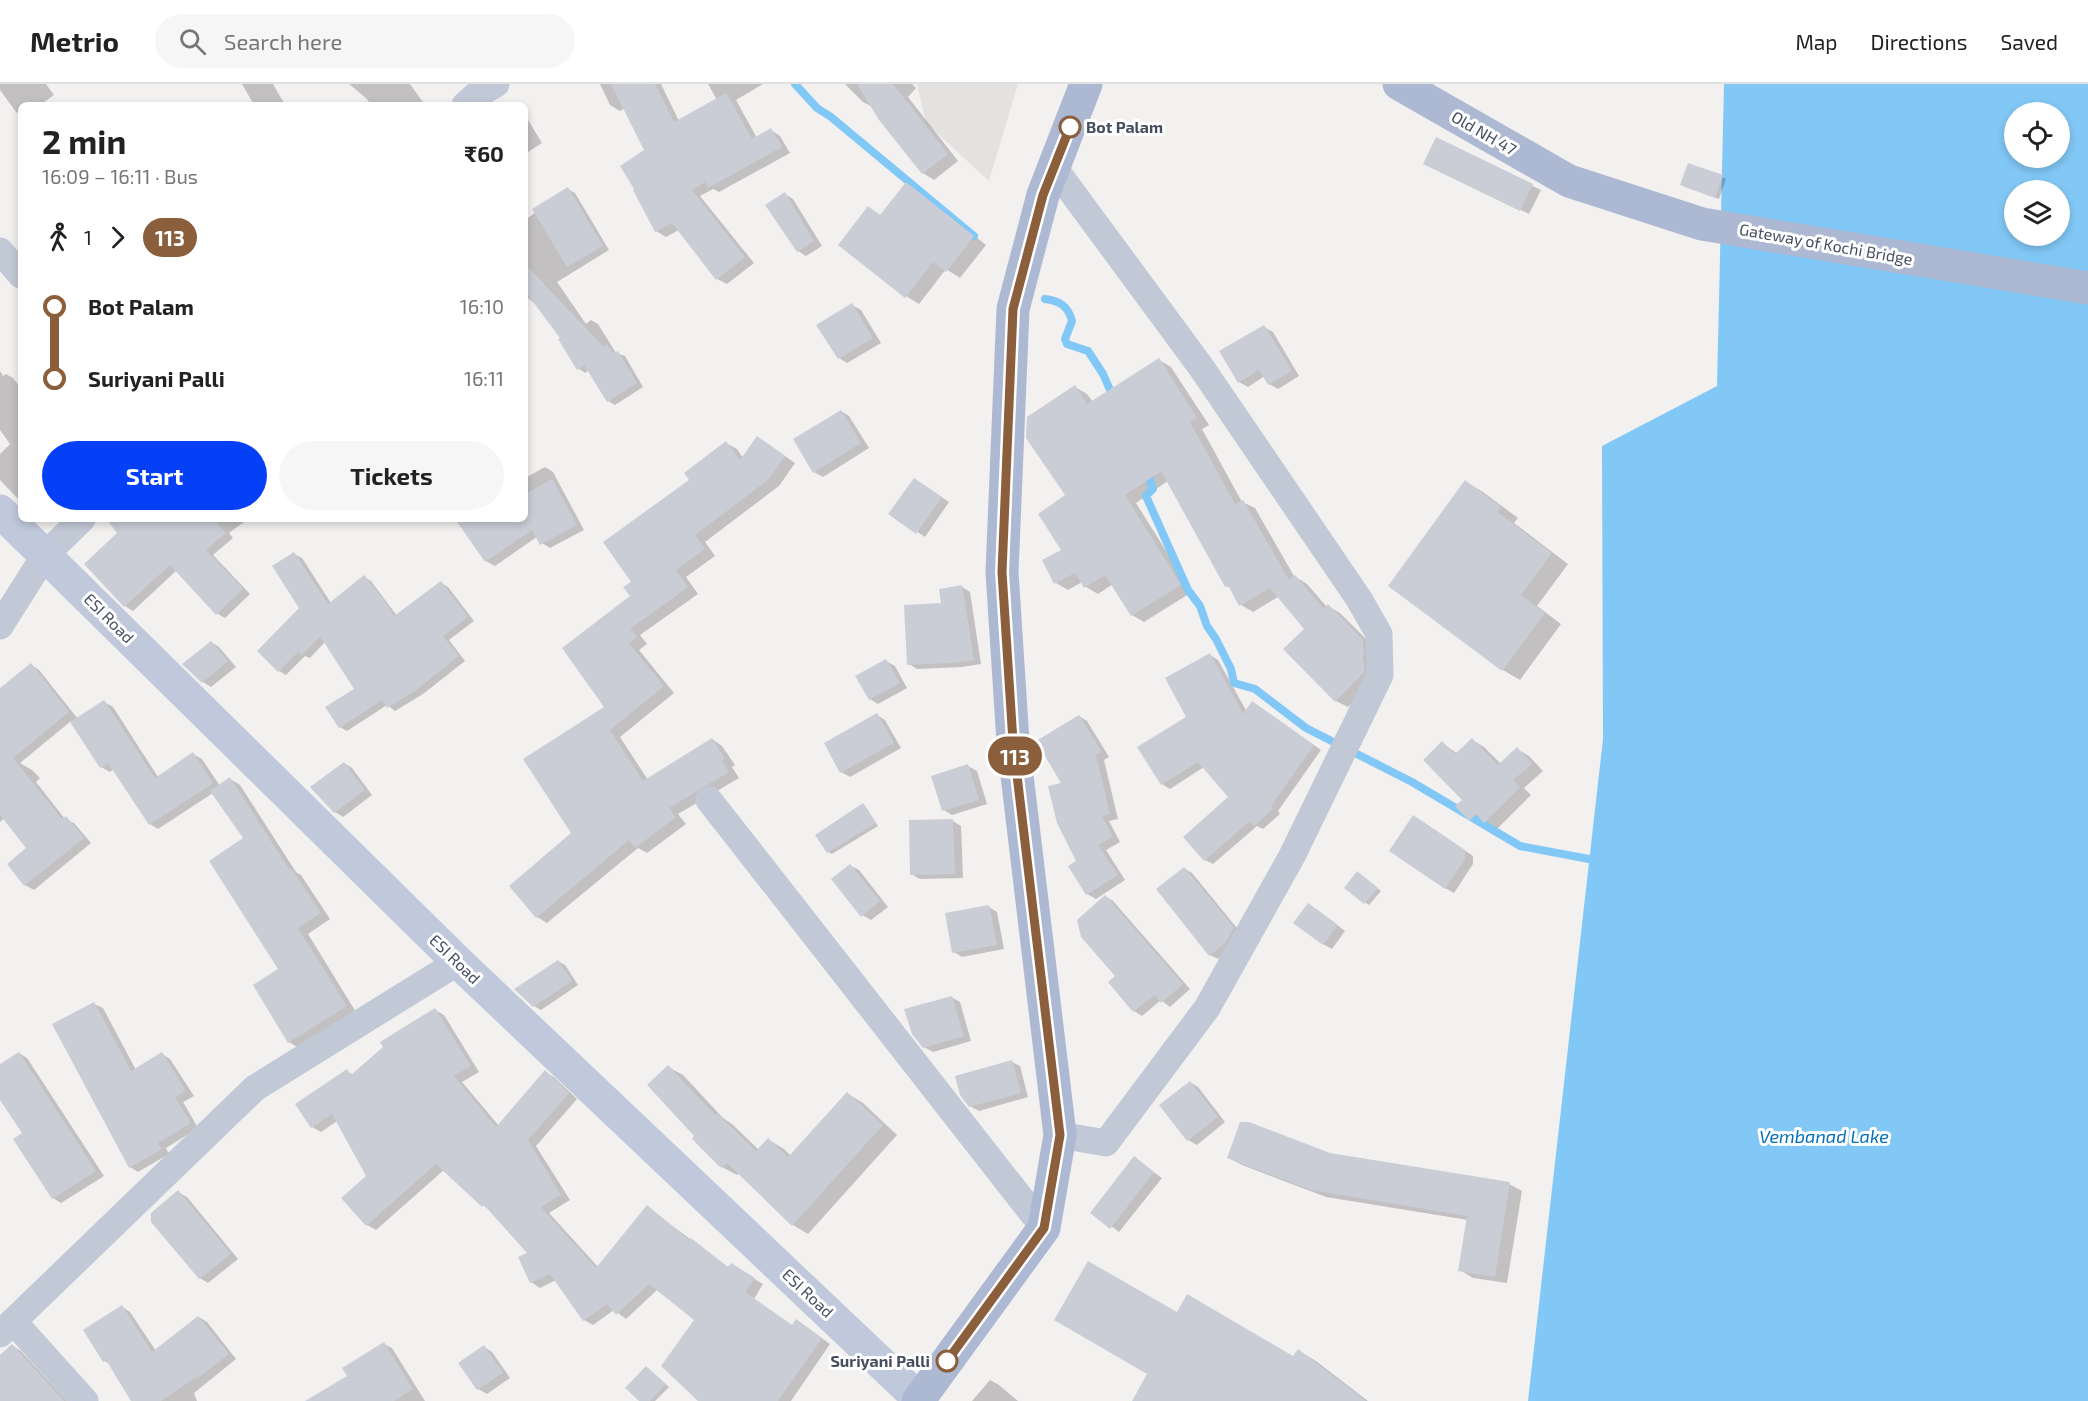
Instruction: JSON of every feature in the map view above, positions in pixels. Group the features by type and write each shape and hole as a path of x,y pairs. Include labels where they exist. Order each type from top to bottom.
{"main road":[{"path":"919,1400 1044,1228 1060,1135 1013,742 1002,572 1013,309 1043,195 1086,84"},
{"name":"Old NH 47","path":"1399,84 1569,181"},
{"name":"Gateway of Kochi Bridge","path":"1569,181 1702,224 2088,288"},
{"name":"ESI Road","path":"0,511 458,962 919,1400"}],"street":[{"path":"468,102 496,84"},
{"path":"1055,169 1201,367 1359,599 1379,634 1380,675 1292,856 1207,1008 1106,1143 1060,1135"},
{"path":"0,251 18,272"},
{"path":"0,626 45,555 79,522"},
{"path":"709,800 1044,1228"},
{"path":"85,1401 6,1327 255,1088 458,962"}],"shaded area":[{"path":"917,84 1018,84 989,181 926,123"}],"water":[{"name":"Vembanad Lake","path":"1724,84 2088,84 2088,1401 1528,1401 1603,739 1602,446 1717,386"}],"building":[{"path":"611,84 655,84 674,122 726,93 752,139 771,128 782,147 708,188 705,182 692,190 745,257 716,280 672,223 655,232 620,166 644,150"},
{"path":"857,84 893,84 948,154 922,174 879,120"},
{"path":"1436,137 1533,184 1520,211 1423,164"},
{"path":"1688,163 1723,175 1715,198 1680,185"},
{"path":"906,182 974,236 946,272 933,262 905,298 838,245 868,206 880,215"},
{"path":"568,187 603,246 567,267 532,209"},
{"path":"785,192 814,241 797,252 765,205"},
{"path":"528,267 604,347 607,344 613,353 618,351 637,383 607,402 584,365 577,370 558,339 560,338 528,295"},
{"path":"852,303 873,338 838,359 816,325"},
{"path":"1264,325 1292,371 1268,385 1259,370 1238,383 1219,351"},
{"path":"1159,358 1197,418 1190,422 1235,504 1243,500 1289,580 1295,575 1324,609 1328,604 1363,640 1364,672 1335,702 1283,649 1304,629 1270,588 1239,606 1228,585 1225,587 1161,471 1125,495 1181,585 1131,616 1105,575 1084,588 1075,573 1054,584 1042,560 1061,550 1038,514 1065,495 1026,438 1027,417 1075,385 1087,404"},
{"path":"841,410 861,443 813,473 793,439"},
{"path":"757,436 785,456 768,480 695,535 705,549 676,570 688,587 630,629 637,637 629,643 664,686 610,730 643,781 712,738 725,759 722,760 729,772 669,808 676,817 635,848 629,840 536,918 509,886 571,833 523,759 604,707 562,648 630,596 623,587 631,582 603,542 689,480 684,473 726,441 740,460"},
{"path":"914,478 942,497 916,534 888,514"},
{"path":"552,479 577,525 540,545 532,530 485,562 457,522 528,522 528,492"},
{"path":"1465,480 1501,507 1497,512 1552,553 1521,595 1545,613 1502,671 1388,586"},
{"path":"108,522 217,522 226,533 206,550 243,589 216,615 170,565 124,607 84,564 117,533"},
{"path":"294,552 328,604 364,575 394,616 441,581 468,617 443,636 459,656 415,691 387,708 382,700 339,728 325,707 354,689 320,636 302,655 298,652 278,672 257,651 299,608 272,566"},
{"path":"962,585 974,660 907,665 904,605 941,603 939,589"},
{"path":"211,641 228,661 202,683 182,664"},
{"path":"1210,653 1243,714 1252,701 1314,745 1271,806 1273,809 1254,826 1250,821 1204,861 1183,837 1228,797 1198,762 1161,785 1137,747 1186,717 1165,678"},
{"path":"886,659 900,683 869,700 855,676"},
{"path":"31,663 69,712 13,758 62,819 66,816 84,838 24,886 7,864 26,848 0,815 0,688"},
{"path":"104,700 155,778 193,752 213,783 149,825 108,763 100,768 70,722"},
{"path":"877,713 894,743 840,773 824,743"},
{"path":"1079,715 1102,752 1096,755 1110,814 1102,816 1113,837 1098,845 1118,875 1086,895 1068,866 1076,861 1057,823 1048,786 1061,783 1036,741"},
{"path":"1472,738 1498,765 1517,747 1532,764 1513,780 1520,787 1484,823 1476,814 1469,821 1455,806 1462,800 1423,760 1442,741 1455,754"},
{"path":"344,762 365,790 334,813 310,787"},
{"path":"968,764 979,800 942,811 931,776"},
{"path":"230,777 289,869 291,868 321,913 298,928 347,1006 288,1043 253,985 278,969 209,861 243,838 210,791"},
{"path":"863,803 876,823 827,853 815,835"},
{"path":"1413,815 1465,850 1465,859 1445,889 1389,851"},
{"path":"953,819 955,874 910,875 909,820"},
{"path":"850,864 880,901 861,917 831,879"},
{"path":"1184,867 1234,927 1226,942 1209,956 1156,889"},
{"path":"1357,871 1378,888 1364,904 1344,888"},
{"path":"1105,895 1183,984 1161,1003 1154,995 1133,1012 1108,982 1115,976 1081,937 1077,920"},
{"path":"1308,903 1338,925 1323,945 1293,923"},
{"path":"989,905 997,945 952,953 945,913"},
{"path":"558,960 572,981 533,1007 514,989"},
{"path":"952,996 964,1036 923,1048 912,1034 904,1009"},
{"path":"94,1002 131,1071 162,1052 186,1091 175,1097 191,1123 158,1143 162,1149 129,1168 52,1024"},
{"path":"435,1008 471,1066 454,1076 496,1127 545,1070 569,1093 528,1140 561,1195 541,1207 596,1268 647,1205 689,1240 691,1238 728,1267 731,1263 755,1278 745,1292 792,1325 796,1319 822,1338 778,1401 698,1401 661,1366 694,1320 649,1284 616,1315 607,1304 583,1321 550,1274 530,1283 518,1257 527,1253 484,1205 482,1207 436,1164 366,1226 341,1198 366,1176 332,1114 311,1128 295,1104 347,1069 351,1075 383,1047 380,1042"},
{"path":"19,1052 96,1171 52,1199 13,1139 22,1133 0,1100 0,1064"},
{"path":"1012,1060 1021,1093 969,1107 960,1095 955,1076"},
{"path":"668,1065 715,1115 717,1113 756,1151 768,1138 788,1157 847,1092 883,1125 792,1226 727,1163 721,1168 692,1139 694,1136 647,1085"},
{"path":"1190,1081 1218,1117 1187,1141 1159,1105"},
{"path":"1240,1122 1249,1122 1330,1153 1510,1182 1495,1277 1458,1271 1467,1216 1311,1190 1227,1158"},
{"path":"1134,1156 1154,1172 1110,1229 1090,1213"},
{"path":"178,1190 231,1254 199,1279 151,1222 151,1213"},
{"path":"1088,1261 1177,1312 1187,1294 1293,1356 1298,1349 1366,1401 1132,1401 1147,1374 1054,1320"},
{"path":"122,1305 152,1352 198,1316 229,1354 197,1379 195,1378 161,1401 131,1401 106,1360 103,1362 83,1330"},
{"path":"384,1342 413,1389 394,1401 305,1401 347,1376 342,1368"},
{"path":"12,1344 64,1401 0,1401 0,1355"},
{"path":"484,1345 503,1373 477,1390 458,1363"},
{"path":"646,1366 666,1384 650,1401 639,1401 625,1388"}],"waterway":[{"path":"795,84 817,108 831,117 974,236"},
{"path":"1045,299 1055,301 1066,308 1072,321 1065,339 1067,344 1088,351 1103,374 1114,399"},
{"path":"1147,471 1153,489 1146,496 1188,590 1200,606 1207,626 1231,669 1234,683 1255,689 1306,728 1412,782 1520,846 1589,859"}],"bus line":[{"name":"113","path":"947,1361 1044,1228 1060,1135 1013,742 1002,572 1013,309 1043,195 1070,127"}],"place":[{"name":"Bot Palam","path":"1070,127"},
{"name":"Suriyani Palli","path":"947,1361"}]}
